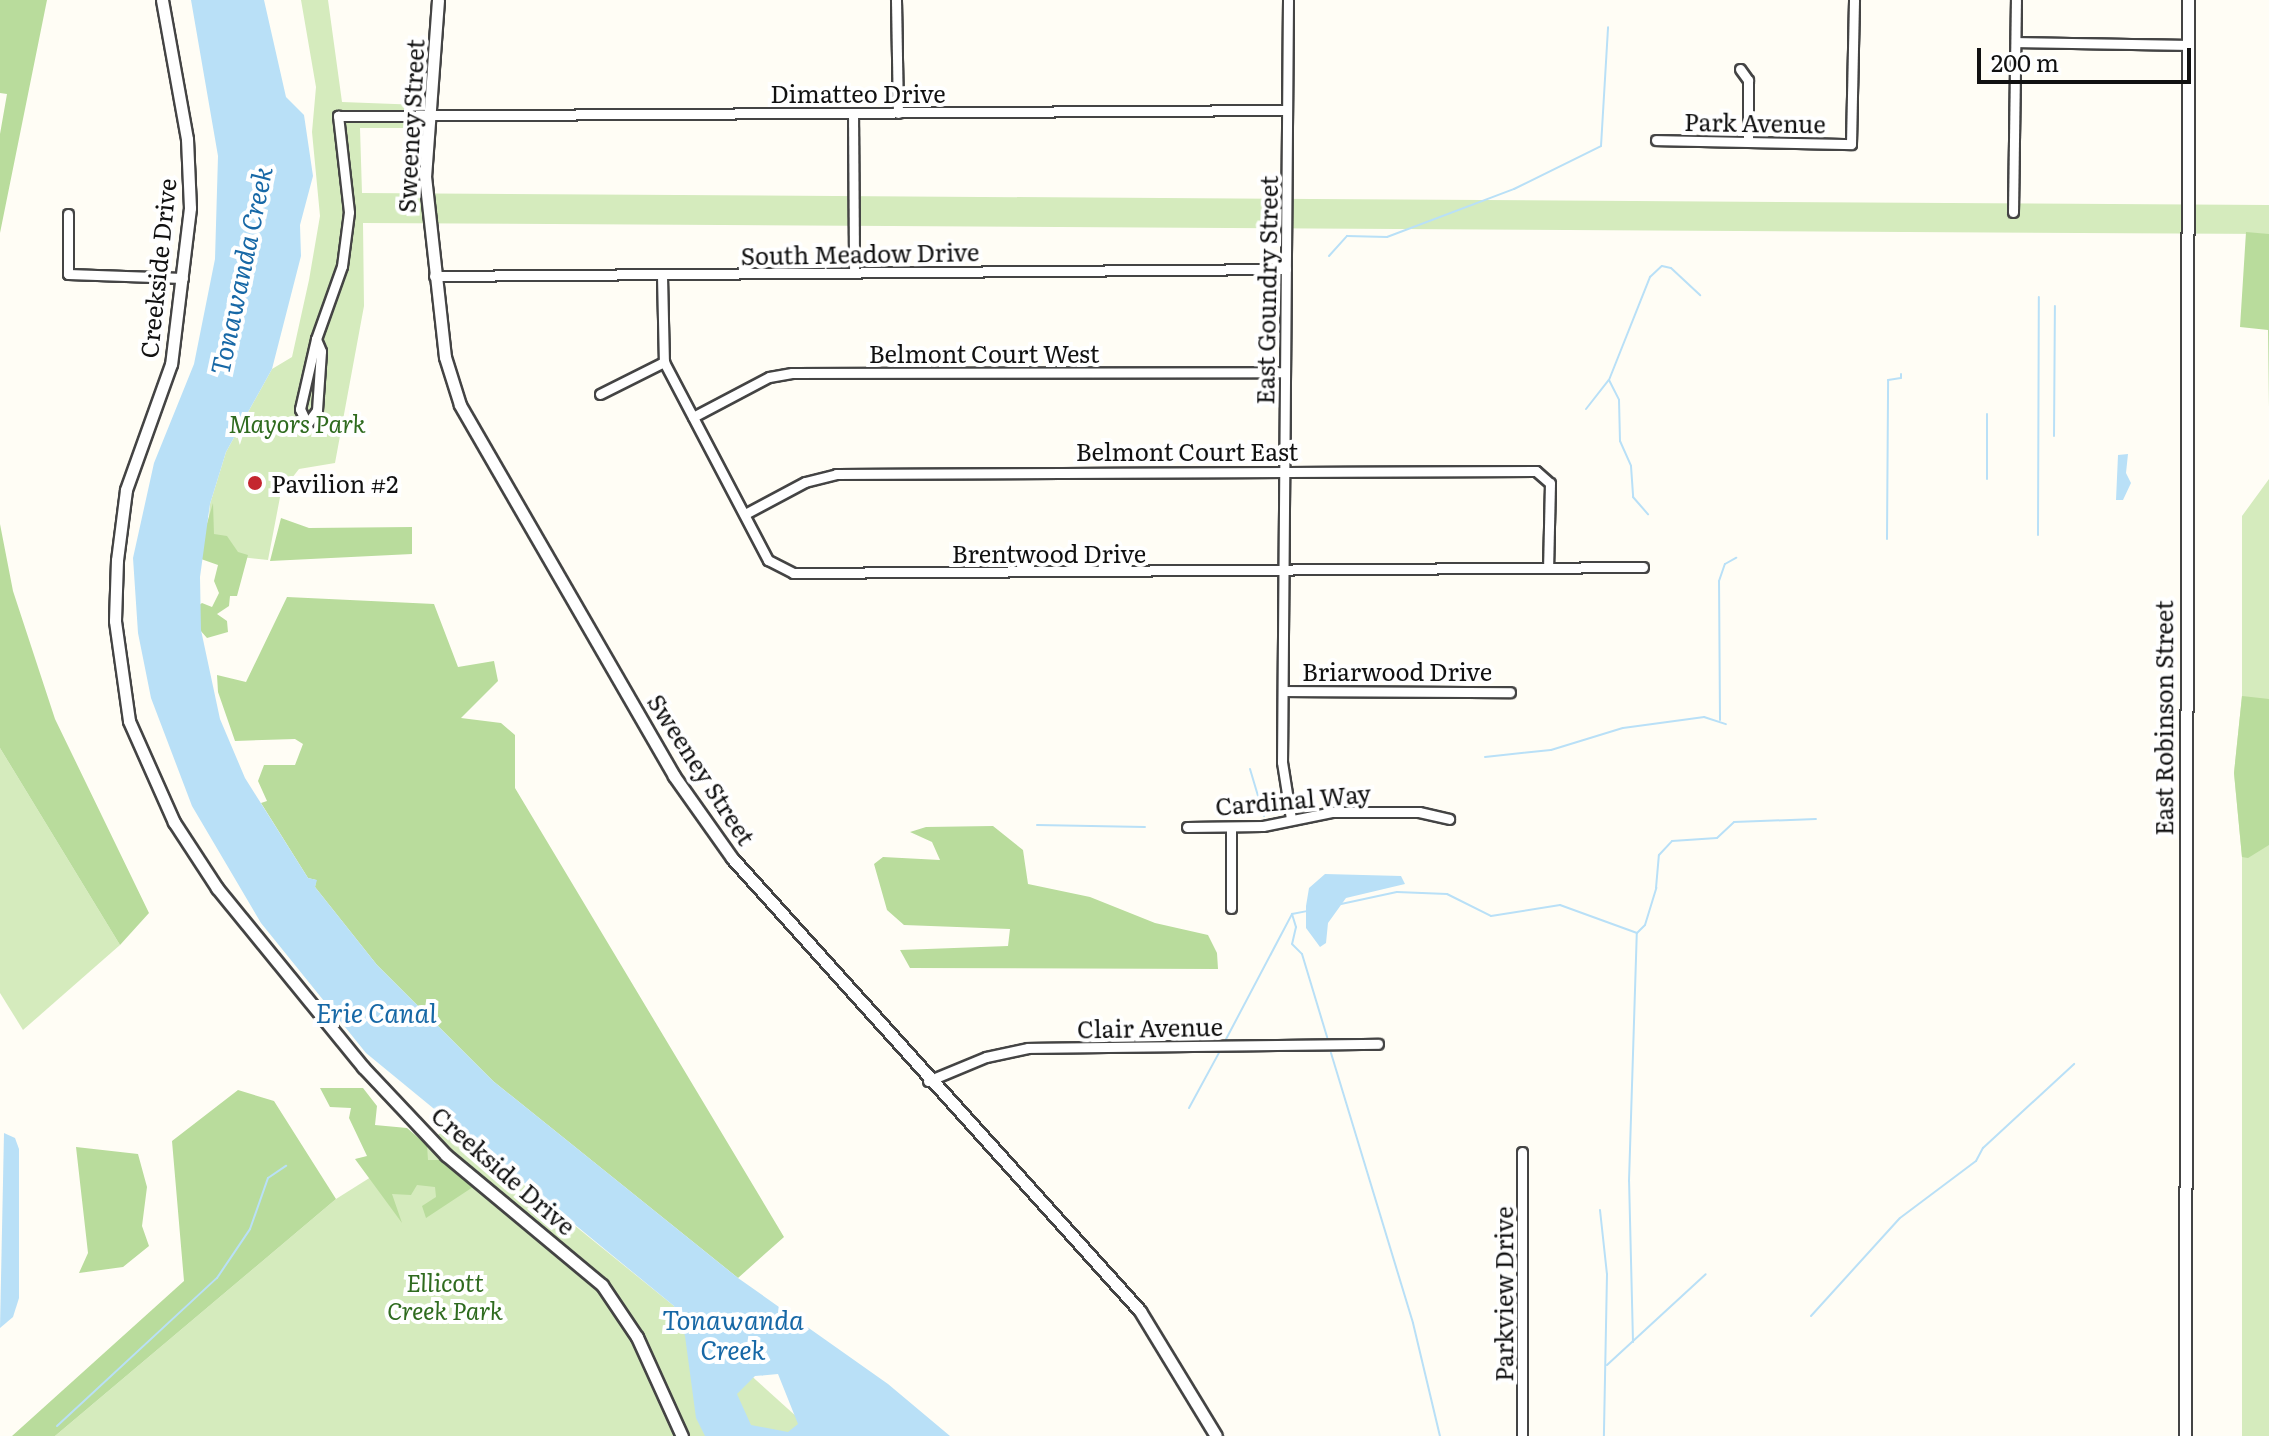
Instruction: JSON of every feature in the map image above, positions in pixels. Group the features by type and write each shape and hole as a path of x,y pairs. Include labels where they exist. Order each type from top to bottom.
{"street":[{"name":"Creekside Drive","path":"162,0 191,177 183,278 171,364 126,490 117,560 115,621 135,734 174,822 217,888 363,1067 446,1155 602,1285 637,1337 682,1436"},
{"name":"Sweeney Street","path":"438,0 425,176 445,357 460,405 674,776 732,858 928,1081 1140,1311 1216,1436"},
{"path":"896,0 898,113"},
{"name":"East Goundry Street","path":"1288,0 1282,773 1291,819"},
{"name":"Park Avenue","path":"1656,140 1851,144 1854,0"},
{"path":"2013,212 2016,0"},
{"name":"East Robinson Street","path":"2185,1436 2188,0"},
{"path":"2016,42 2187,45"},
{"path":"1740,69 1748,80 1748,141"},
{"name":"Dimatteo Drive","path":"316,339 342,266 349,212 338,116 1287,110"},
{"path":"853,113 854,272"},
{"path":"68,214 68,274 183,278"},
{"name":"South Meadow Drive","path":"434,276 1286,269"},
{"name":"Brentwood Drive","path":"662,276 664,362 768,560 793,573 1285,573 1643,567"},
{"path":"316,339 321,351 317,410 307,424 300,409 316,339"},
{"path":"600,394 664,362"},
{"name":"Belmont Court West","path":"693,417 769,377 792,373 1285,372"},
{"name":"Belmont Court East","path":"745,514 805,482 836,474 1536,471 1550,483 1548,568"},
{"name":"Briarwood Drive","path":"1283,691 1510,692"},
{"name":"Cardinal Way","path":"1187,827 1231,827 1317,813 1419,812 1449,819"},
{"path":"1231,827 1231,908"},
{"name":"Clair Avenue","path":"928,1081 986,1057 1028,1048 1378,1044"},
{"name":"Parkview Drive","path":"1522,1152 1522,1436"}],"green space":[{"path":"0,0 47,0 0,233 0,134 7,94 0,93"},
{"name":"Mayors Park","path":"301,0 328,0 342,102 421,105 420,128 360,128 362,193 2269,205 2269,234 363,223 364,306 335,463 299,469 281,492 268,560 206,553 210,504 226,452 272,369 292,357 320,216 312,132 316,87"},
{"path":"2246,232 2269,234 2269,409 2268,330 2240,327"},
{"path":"2269,479 2269,1436 2242,1436 2242,857 2234,773 2242,696 2242,516"},
{"path":"213,503 214,534 227,536 238,552 248,555 237,596 230,596 229,606 217,614 227,621 228,632 207,638 192,621 195,608 202,603 212,607 219,593 214,581 218,565 201,559 200,547"},
{"path":"281,518 309,528 412,527 412,554 270,561"},
{"path":"0,524 13,591 55,719 149,913 120,945 0,748"},
{"path":"287,597 434,604 458,667 494,661 498,681 461,718 501,723 515,735 515,788 784,1237 738,1278 493,1081 377,965 315,887 316,880 308,878 261,803 267,801 258,781 264,765 295,765 303,744 295,739 235,741 218,692 217,675 246,682"},
{"path":"2242,696 2269,699 2269,845 2248,858 2242,857 2234,773"},
{"path":"0,748 120,945 23,1030 0,993"},
{"path":"993,826 1023,850 1028,884 1090,897 1155,923 1208,935 1217,953 1218,969 910,968 900,950 1008,946 1010,929 904,925 887,910 874,864 883,857 940,860 932,842 910,832 926,827"},
{"path":"320,1088 363,1088 377,1106 375,1125 407,1128 427,1145 428,1160 440,1160 473,1187 426,1218 422,1206 436,1197 435,1187 417,1185 411,1195 392,1194 402,1223 355,1159 367,1156 349,1118 351,1108 330,1107"},
{"path":"238,1090 274,1101 336,1199 55,1436 12,1436 184,1281 172,1141"},
{"name":"Ellicott Creek Park","path":"452,1126 674,1306 818,1436 55,1436 336,1199"},
{"path":"76,1147 138,1154 147,1187 142,1226 149,1246 123,1267 79,1273 88,1253"}],"water":[{"path":"191,0 264,0 286,97 304,115 313,176 300,225 301,256 272,369 226,452 210,504 200,577 201,630 220,719 245,778 308,878 317,880 315,887 377,965 493,1081 738,1278 888,1384 950,1436 705,1436 696,1418 685,1336 674,1306 366,1053 261,923 192,806 151,698 138,633 133,558 154,463 194,364 215,259 218,156","holes":["778,1374 798,1424 788,1432 751,1425 737,1394 755,1376"]},
{"path":"2128,454 2126,473 2131,483 2123,500 2116,500 2118,455"},
{"path":"1325,874 1401,876 1405,884 1346,898 1328,923 1326,943 1320,947 1306,928 1306,906 1309,888"},
{"path":"4,1133 15,1138 19,1149 19,1298 13,1317 0,1328"}],"waterway":[{"path":"1329,256 1347,236 1387,237 1514,189 1601,146 1608,27"},
{"path":"1586,409 1609,380 1650,277 1662,266 1671,268 1700,295"},
{"path":"2038,535 2039,297"},
{"path":"2054,436 2055,306"},
{"path":"1887,539 1888,380 1901,378 1901,374"},
{"path":"1609,380 1619,400 1620,441 1631,466 1633,497 1648,514"},
{"path":"1987,414 1987,479"},
{"path":"1720,720 1719,581 1725,564 1736,558"},
{"path":"1485,757 1551,750 1623,728 1704,717 1726,724"},
{"path":"1250,769 1264,816"},
{"path":"1633,1342 1629,1181 1637,933 1645,925 1656,888 1659,855 1672,841 1717,838 1734,822 1816,819"},
{"path":"1037,825 1145,827"},
{"path":"1341,904 1397,892 1447,894 1491,916 1560,905 1637,933"},
{"path":"1292,914 1307,911"},
{"path":"1224,1043 1292,914 1296,927 1292,944 1302,954 1327,1037"},
{"path":"1189,1108 1221,1049"},
{"path":"1331,1053 1413,1323 1440,1436"},
{"path":"1811,1316 1900,1218 1976,1161 1983,1148 2074,1064"},
{"path":"57,1426 217,1278 250,1229 268,1178 286,1166"},
{"path":"1600,1210 1607,1274 1604,1436"},
{"path":"1607,1365 1706,1274"}],"place":[{"name":"Pavilion #2","path":"255,483"}],"water label":[{"name":"Tonawanda Creek","path":"240,270"},
{"name":"Erie Canal","path":"376,1012"},
{"name":"Tonawanda Creek","path":"733,1334"}]}
